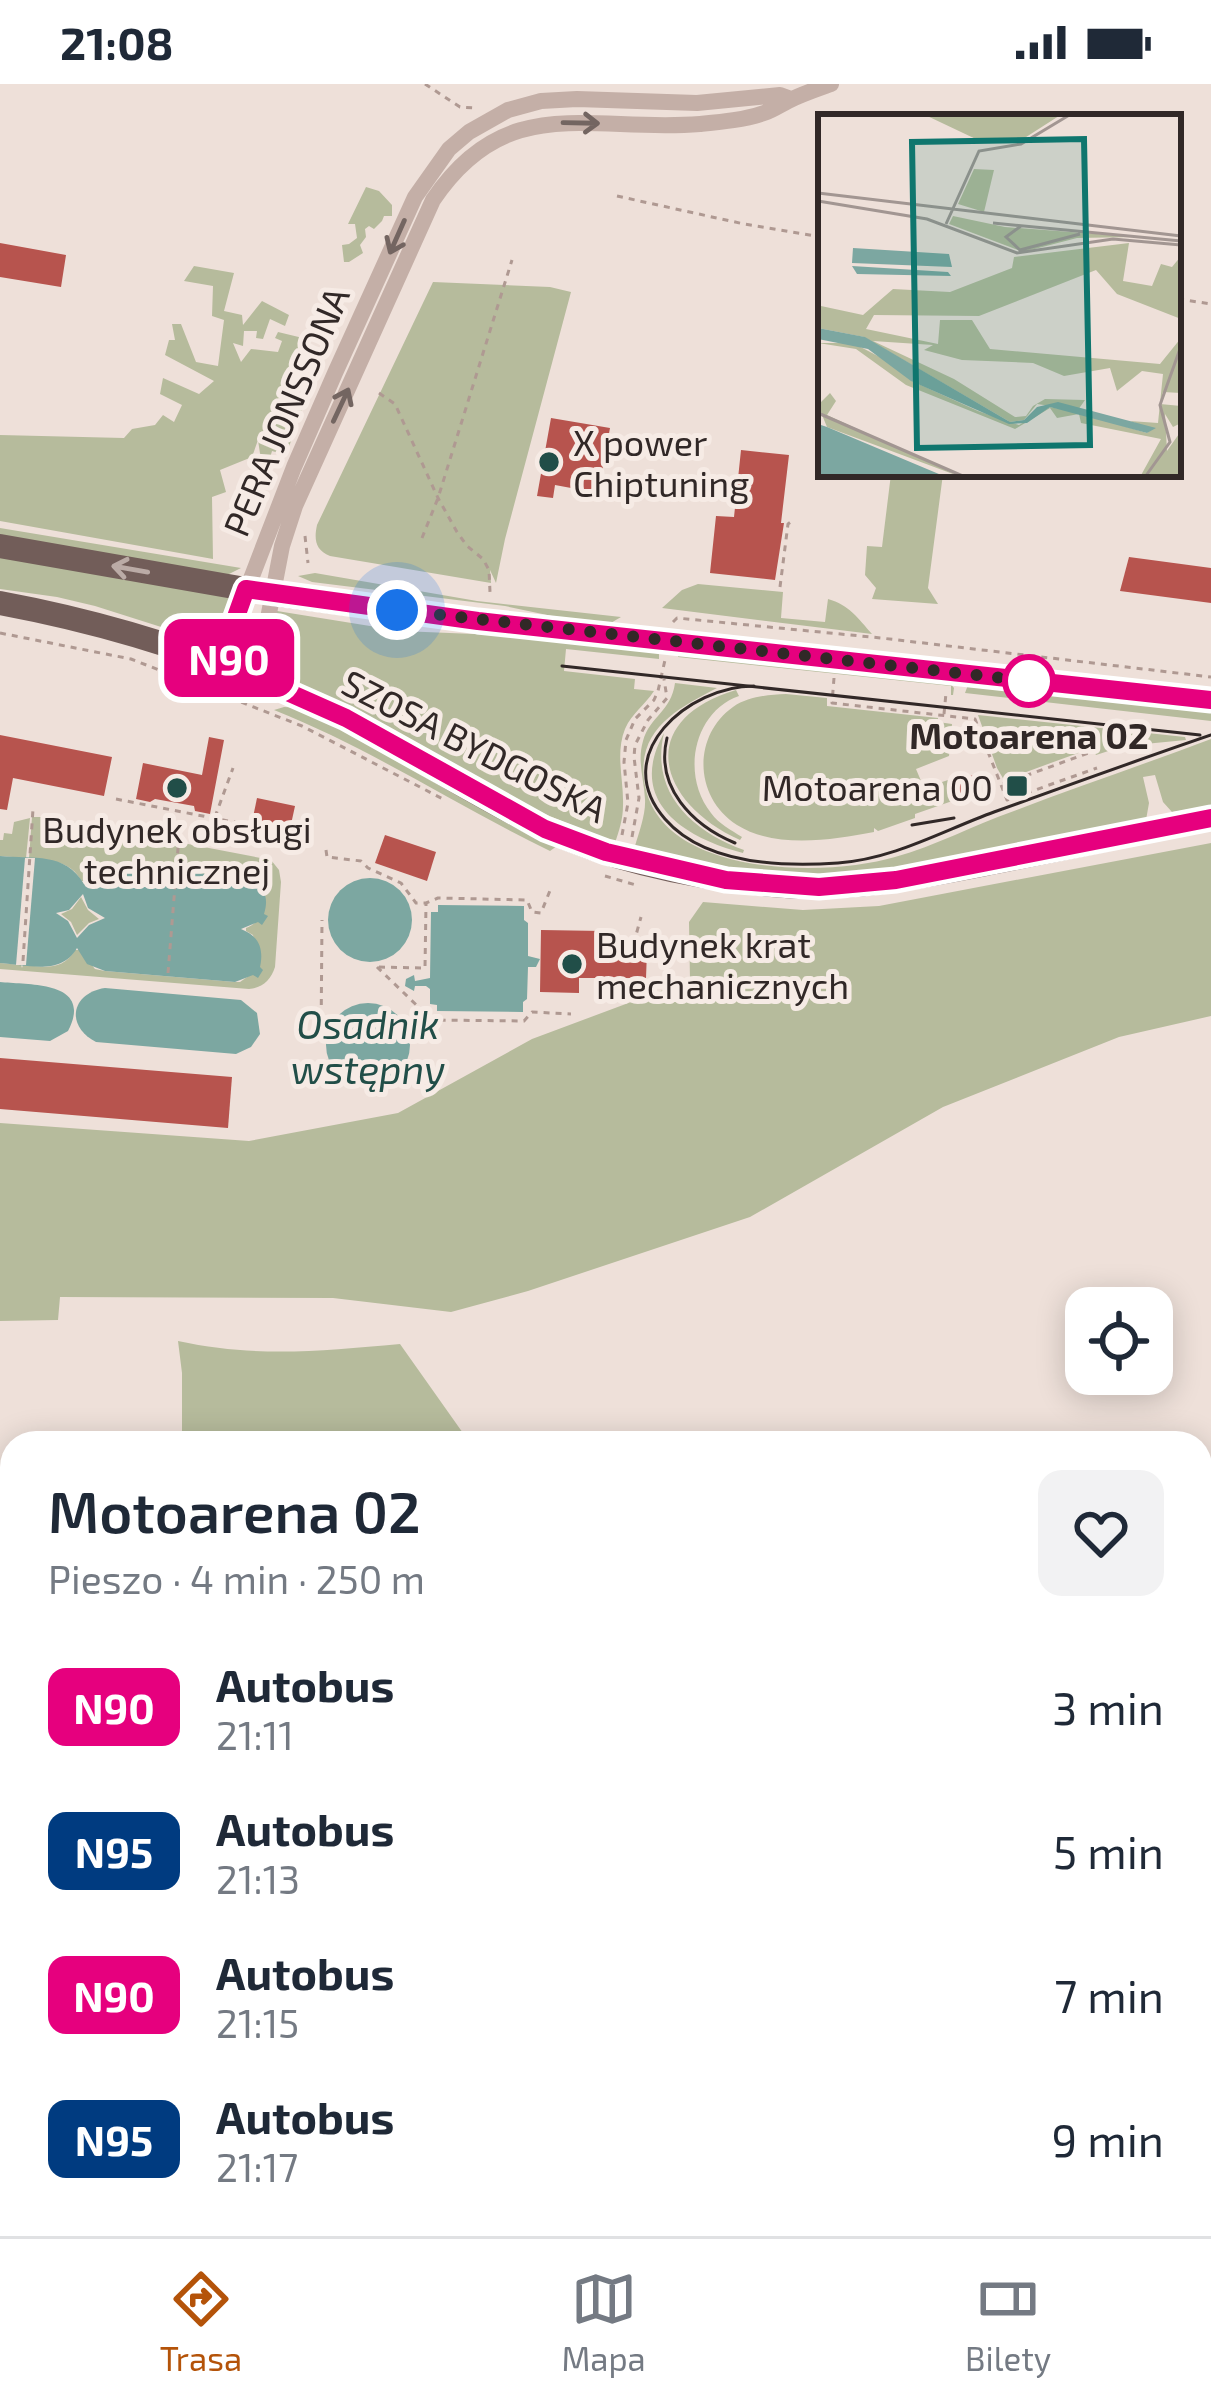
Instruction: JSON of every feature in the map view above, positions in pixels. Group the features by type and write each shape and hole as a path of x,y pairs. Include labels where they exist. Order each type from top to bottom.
{"main road":[{"path":"0,546 274,594 478,621 1211,700"},
{"name":"SZOSA BYDGOSKA","path":"0,603 93,623 231,667 346,718 545,829 621,856 726,880 842,886 928,876 1211,818"}],"street":[{"name":"PERA JONSSONA","path":"791,99 780,95 683,104 557,100 516,107 469,132 449,149 415,197 294,467 232,628 231,667 264,639 286,532 308,475 433,200 456,169 479,148 533,126 702,124 763,114 832,84"}],"path":[{"path":"425,84 460,107 483,106 490,120"},
{"path":"616,196 818,236"},
{"path":"422,538 512,260"},
{"path":"1181,299 1211,304"},
{"path":"379,393 394,404 466,546 483,559 490,592"},
{"path":"780,587 792,521"},
{"path":"305,525 308,563"},
{"path":"676,618 1211,677"},
{"path":"0,633 131,659 302,726 449,802"},
{"path":"621,856 639,807 635,745 667,698 666,650"},
{"path":"591,870 619,880 628,803 624,762 628,731 654,700 664,677"},
{"path":"834,678 832,703 975,719 1007,800 1097,768"},
{"path":"1002,784 1091,752"},
{"path":"214,819 233,767"},
{"path":"116,799 268,830"},
{"path":"23,961 33,809"},
{"path":"166,834 172,809"},
{"path":"168,973 178,836"},
{"path":"326,850 327,857 361,861 401,883 416,903 437,898 527,900 532,912 541,913 551,888"},
{"path":"426,903 425,968 377,968 432,1020 524,1021 532,1012 572,1014"},
{"path":"611,946 633,946 641,917"},
{"path":"321,1042 322,920"}],"green space":[{"path":"366,187 379,191 392,205 392,216 384,216 374,229 365,229 360,245 363,253 344,262 342,245 357,238 355,224 348,224"},
{"path":"194,266 234,273 224,311 242,315 243,325 262,301 289,315 285,326 270,319 263,339 256,338 257,331 244,331 243,346 233,343 241,362 251,349 278,352 282,341 275,338 278,332 307,339 287,392 306,399 286,455 272,451 270,458 278,461 271,469 262,467 258,440 252,457 220,470 226,492 212,497 213,559 0,521 0,435 124,438 132,429 155,425 163,415 174,422 182,405 160,394 163,378 199,394 214,381 165,355 169,340 175,340 172,324 181,324 196,362 218,366 224,320 212,316 213,286 184,281"},
{"path":"433,282 571,292 496,583 490,570 491,583 330,556 321,551 316,539 317,525"},
{"path":"891,477 943,477 928,588 938,604 872,599 876,588 865,575 867,546 882,547"},
{"path":"0,528 241,568 227,575 0,536"},
{"path":"0,557 233,596 221,646 95,606 0,589"},
{"path":"315,573 477,601 621,617 609,624 585,623 505,606 312,582 298,576"},
{"path":"698,584 783,592 781,618 825,622 828,599 847,608 872,634 662,608 682,590"},
{"path":"277,611 401,631 521,636 659,653 659,659 566,649 564,671 635,679 634,689 654,691 631,718 622,738 623,811 615,843 518,803 251,665"},
{"path":"678,653 950,683 954,688 951,695 951,686 678,657"},
{"path":"675,683 717,688 676,712 654,733 644,761 644,779 655,811 678,835 710,852 747,863 827,867 895,857 1211,739 1211,806 1172,812 1163,802 1155,775 1143,777 1149,803 1146,820 942,861 859,872 795,874 680,857 635,846 645,805 641,748"},
{"path":"968,685 1211,711 1211,721 965,693"},
{"path":"736,690 739,696 723,704 702,730 695,764 702,798 714,817 740,840 690,805 675,784 669,762 671,741 682,721 704,704"},
{"path":"786,694 827,698 827,706 938,718 938,722 952,724 949,756 916,769 924,788 951,779 958,799 878,831 874,828 874,832 840,838 786,840 737,825 712,799 706,783 703,767 710,734 739,703"},
{"path":"284,707 351,732 473,804 557,846 550,851 345,742 274,710"},
{"path":"978,715 1186,740 1124,746 1096,755 1092,748 1004,780"},
{"path":"664,733 661,754 669,791 692,820 743,853 700,837 667,813 652,778"},
{"path":"32,817 271,860 281,882 271,976 249,989 0,969 0,963 22,968 59,965 75,950 95,969 105,971 240,982 260,968 253,935 246,931 263,909 265,892 255,880 109,865 81,881 66,865 29,858"},
{"path":"30,818 26,858 0,856 4,833 12,834 14,822"},
{"path":"1211,843 1211,1016 1119,1037 943,1107 750,1217 451,1312 333,1298 60,1297 58,1320 0,1321 0,1123 249,1141 398,1113 532,1039 690,980 689,922 703,902 803,910 879,906"},
{"path":"81,897 99,919 77,935 61,914"},
{"path":"178,1341 262,1351 400,1344 462,1431 182,1431"}],"water":[{"path":"0,856 58,862 84,884 93,871 109,865 251,878 266,898 264,914 268,916 262,925 258,922 241,929 259,944 263,970 258,978 253,975 235,982 105,971 87,964 77,948 53,966 0,963","holes":["83,894 88,908 105,918 89,925 77,938 68,921 56,913 69,910"]},
{"name":"Osadnik wstępny","path":"370,878 400,890 412,920 400,950 370,962 340,950 328,920 340,890"},
{"path":"438,905 524,906 528,956 540,959 536,967 528,967 523,1012 437,1011 437,1005 430,1004 430,989 415,986 414,991 405,986 406,979 414,975 415,981 430,978 431,912 438,912"},
{"path":"0,982 66,994 74,1015 68,1031 50,1041 0,1037"},
{"path":"105,988 241,1000 257,1013 260,1034 251,1047 236,1054 96,1042 80,1028 76,1011 85,996"},
{"name":"Osadnik wstępny","path":"368,1003 398,1015 410,1045 398,1075 368,1087 338,1075 326,1045 338,1015"}],"pier":[{"path":"25,858 35,858 26,965 16,965"}],"building":[{"path":"0,243 66,255 61,287 0,277"},
{"path":"551,418 610,428 598,493 555,485 553,498 537,496"},
{"path":"741,450 789,455 775,580 710,573 716,516 734,517"},
{"path":"1129,557 1211,568 1211,603 1120,591"},
{"path":"0,735 112,757 104,796 13,778 7,810 0,809"},
{"name":"Budynek obsługi technicznej","path":"209,737 224,740 210,814 195,811 194,806 136,799 143,763 202,775"},
{"path":"973,775 979,790 960,797 954,782"},
{"path":"257,798 295,806 290,829 252,822"},
{"path":"385,835 436,852 427,881 375,863"},
{"name":"Budynek krat mechanicznych","path":"541,930 603,931 603,950 647,951 646,978 579,978 579,993 540,992"},
{"path":"0,1058 232,1077 228,1128 0,1109"}],"tram line":[{"path":"562,666 1200,735"},
{"path":"754,686 729,689 682,711 651,748 646,771 650,795 681,834 722,854 769,863 838,863 879,856 1211,735"},
{"path":"667,738 667,773 680,802 705,826 735,843"},
{"path":"912,825 954,818"}],"bus line":[{"name":"N90","path":"1211,700 478,621 246,589 229,645 231,667 346,718 545,829 606,852 726,880 819,887 928,876 1211,818"}],"place":[{"name":"X power Chiptuning","path":"549,462"},
{"name":"Motoarena 02","path":"1029,681"},
{"name":"Motoarena 00","path":"1017,786"},
{"name":"Budynek obsługi technicznej","path":"177,788"},
{"name":"Budynek krat mechanicznych","path":"572,964"}],"route":[{"path":"397,610 1029,681"}]}
